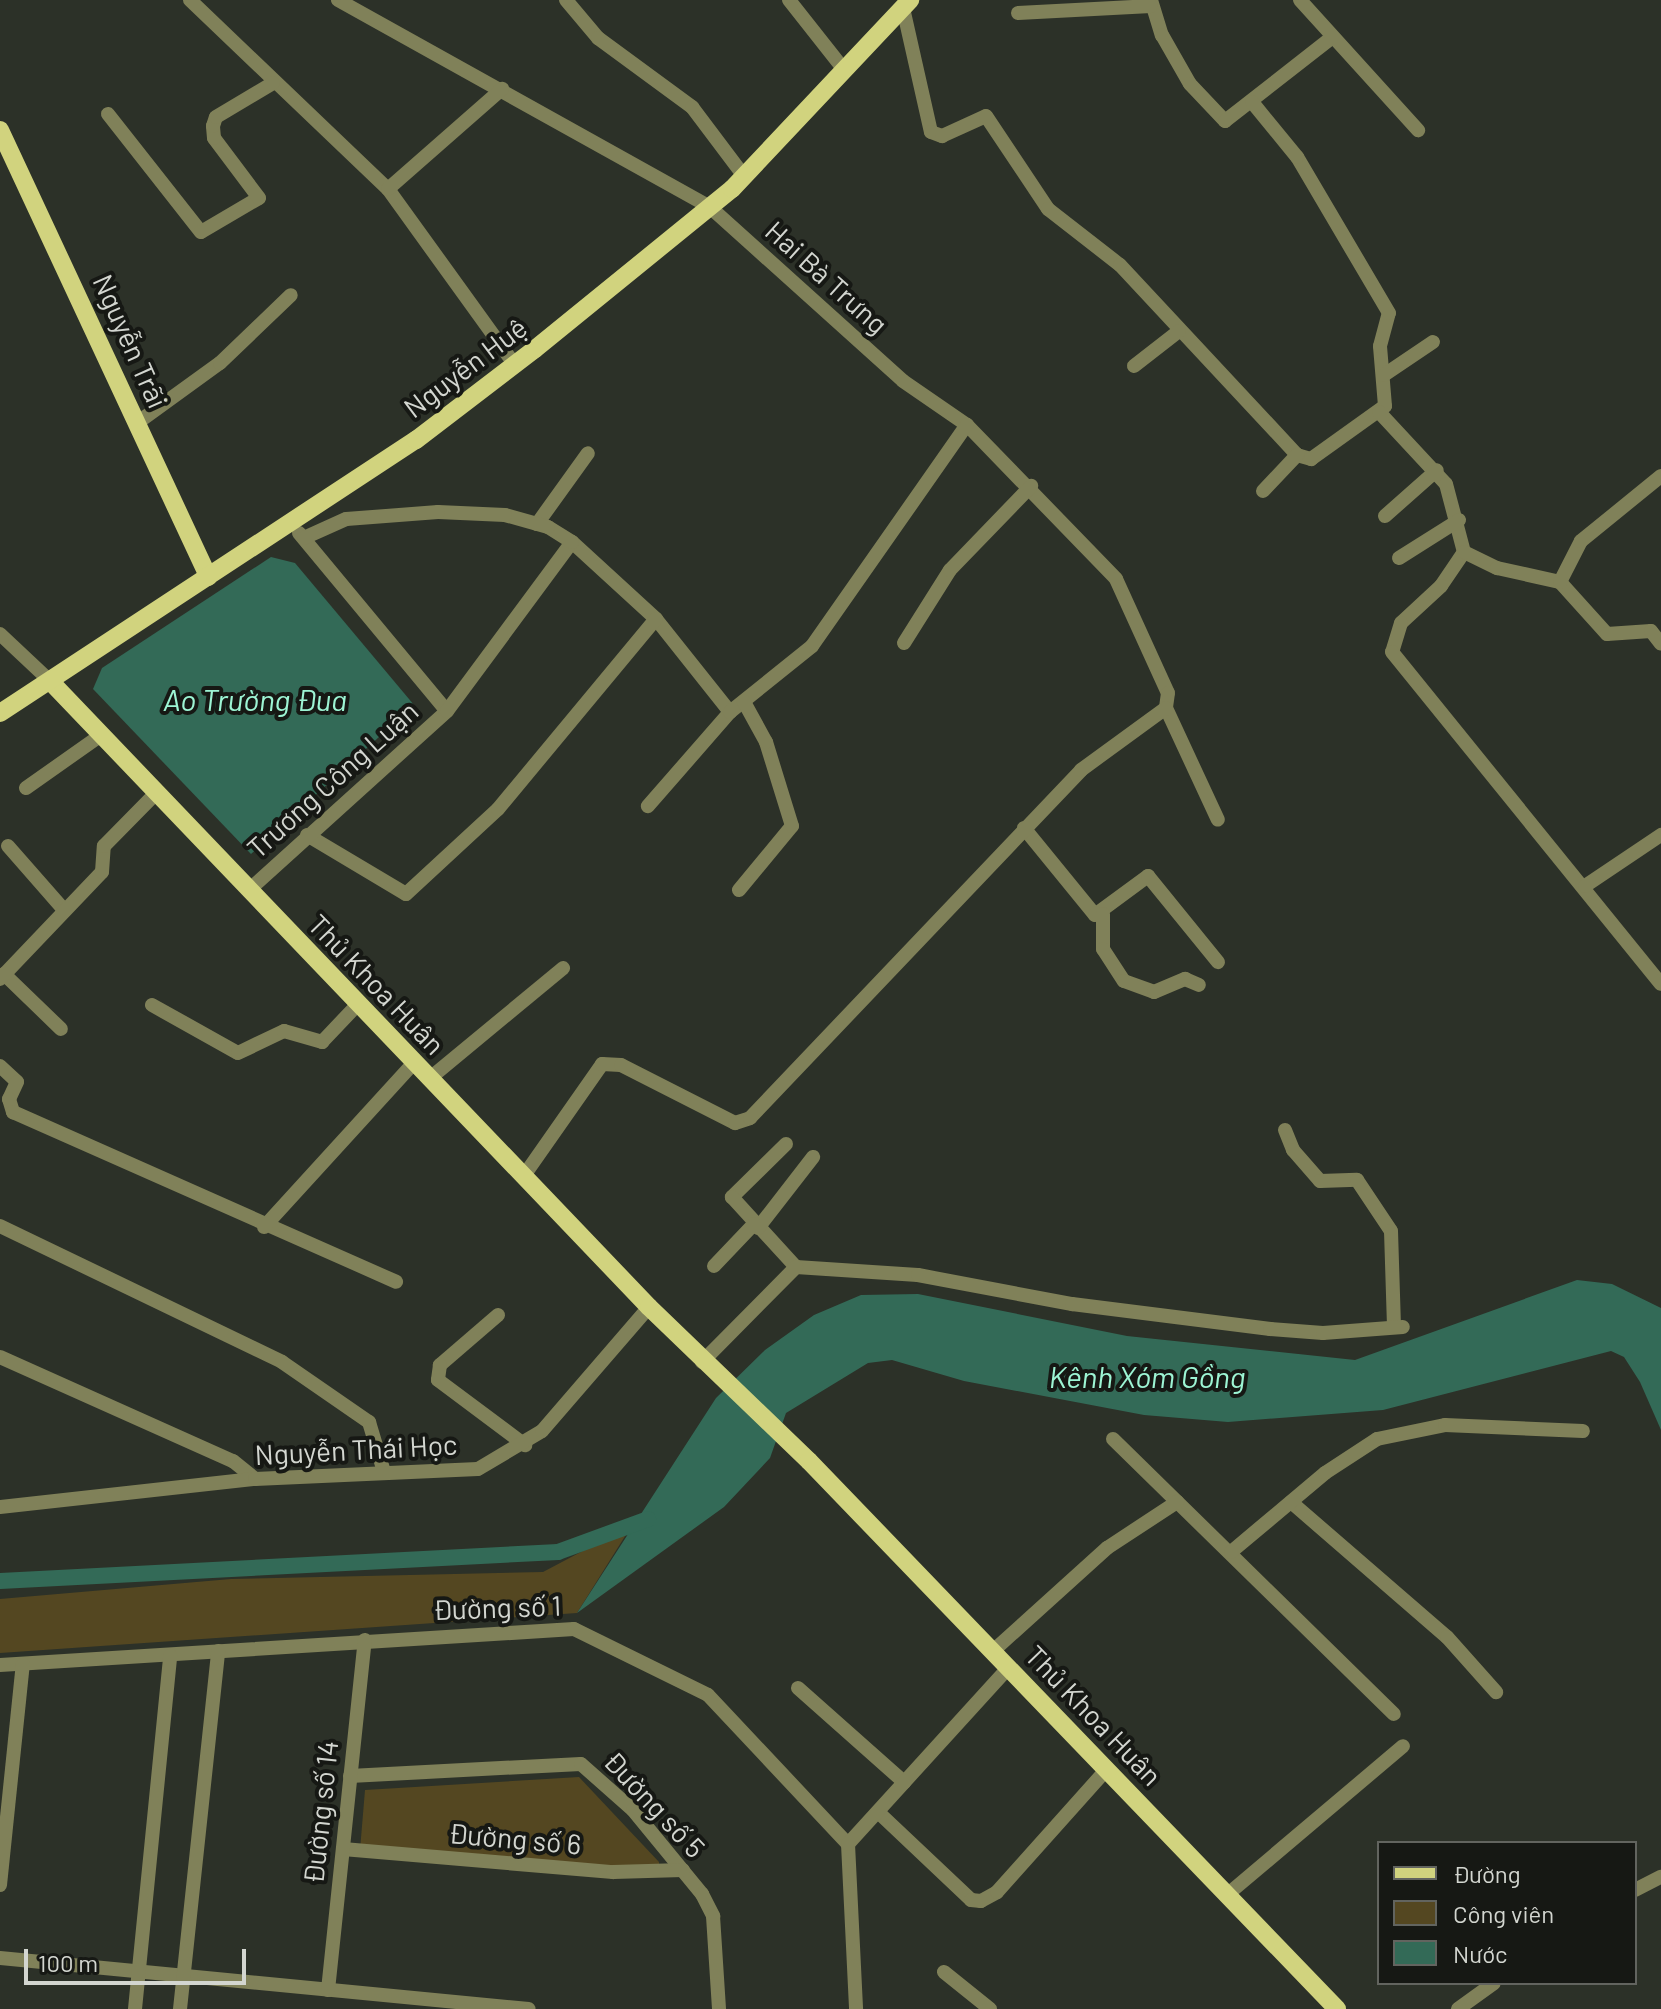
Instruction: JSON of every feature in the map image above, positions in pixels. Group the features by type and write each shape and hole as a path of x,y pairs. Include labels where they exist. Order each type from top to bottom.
{"main road":[{"name":"Nguyễn Huệ","path":"0,713 416,440 515,365 711,208 906,4"},
{"name":"Nguyễn Trãi","path":"0,130 208,577"},
{"name":"Thủ Khoa Huân","path":"50,681 523,1177 708,1367 809,1461 1337,2009"}],"street":[{"path":"190,0 273,83 388,189 515,365"},
{"name":"Hai Bà Trưng","path":"338,0 711,208 903,381 967,425 1031,486 1116,579 1168,693 1166,708 1218,820"},
{"path":"566,0 598,38 692,107 744,176"},
{"path":"789,0 845,71"},
{"path":"1300,0 1330,39 1418,130"},
{"path":"1018,13 1060,5 1151,3 1190,84 1225,121 1330,39"},
{"path":"906,4 931,132 942,136 986,116 1031,191 1079,238 1120,265 1297,455 1311,459 1323,454 1379,412 1386,396 1380,346 1389,313 1297,157 1252,102"},
{"path":"108,114 201,232 259,198 214,138 213,126 216,117 273,83"},
{"path":"388,189 502,89"},
{"path":"137,423 220,363 291,295"},
{"path":"1134,366 1179,331"},
{"path":"1384,375 1433,342"},
{"path":"1379,412 1437,470 1459,520 1464,552 1441,586 1401,623 1392,652 1493,784 1585,886 1661,984"},
{"path":"648,806 730,712 812,646 967,425"},
{"path":"537,524 588,453"},
{"path":"1263,491 1297,455"},
{"path":"1385,516 1437,470"},
{"path":"1560,582 1581,541 1661,476"},
{"path":"904,643 955,563 1031,486"},
{"path":"304,538 346,519 381,514 482,513 537,524 572,542 656,619 730,712"},
{"path":"1399,558 1459,520"},
{"name":"Trương Công Luận","path":"249,890 447,711 290,522"},
{"path":"447,711 572,542"},
{"path":"1464,552 1497,568 1560,582 1607,634 1651,631 1661,644"},
{"path":"307,835 406,894 498,809 656,619"},
{"name":"Thủ Khoa Huân","path":"0,634 50,681"},
{"path":"739,890 792,826 766,742 744,702"},
{"path":"523,1177 602,1064 621,1065 682,1099 744,1123 1090,762 1166,708"},
{"path":"26,788 101,735"},
{"path":"61,1029 2,976 102,872 107,842 156,793"},
{"path":"1024,828 1095,915 1103,914 1148,876 1218,962"},
{"path":"1585,886 1661,835"},
{"path":"8,846 64,910"},
{"path":"1103,914 1103,949 1124,981 1154,992 1185,979 1199,985"},
{"path":"429,1079 563,968"},
{"path":"152,1005 238,1053 284,1031 322,1042 358,1004"},
{"path":"264,1227 414,1063"},
{"path":"0,1066 17,1082 9,1099 13,1112 264,1227 396,1282"},
{"path":"786,1144 732,1197 796,1267 918,1275 1072,1304 1270,1329 1323,1333 1399,1327 1391,1231 1357,1180 1320,1181 1293,1150 1285,1130"},
{"path":"714,1266 756,1226 813,1157"},
{"path":"0,1226 282,1362 369,1422 384,1472"},
{"path":"708,1367 796,1267"},
{"name":"Nguyễn Thái Học","path":"0,1507 255,1479 478,1469 525,1445 649,1307"},
{"path":"498,1315 440,1365 438,1380 525,1445"},
{"path":"0,1357 233,1461 255,1479"},
{"path":"1231,1552 1291,1502 1377,1439 1445,1425 1583,1431"},
{"path":"1113,1439 1394,1714"},
{"path":"993,1651 1107,1548 1177,1502"},
{"path":"1291,1502 1447,1637 1496,1692"},
{"name":"Đường số 1","path":"0,1665 574,1629 708,1695 848,1844"},
{"name":"Đường số 14","path":"328,1990 365,1640"},
{"path":"180,2009 218,1651"},
{"path":"135,2009 170,1656"},
{"path":"0,1885 3,1807 23,1664"},
{"path":"856,2009 848,1844 1009,1667"},
{"path":"798,1688 904,1782"},
{"path":"1228,1894 1403,1746"},
{"name":"Đường số 5","path":"350,1776 581,1764 633,1810 683,1870 713,1916 719,2009"},
{"path":"878,1812 971,1900 981,1901 997,1892 1107,1769"},
{"name":"Đường số 6","path":"343,1849 613,1872 683,1870"},
{"path":"1637,1889 1661,1877"},
{"path":"0,1958 140,1968 529,2009"},
{"path":"944,1972 990,2009"},
{"path":"1458,2009 1491,1985"}],"green space":[{"path":"632,1525 577,1613 0,1653 0,1599 231,1579 543,1572"},
{"path":"579,1777 659,1862 660,1873 360,1850 365,1790"}],"water":[{"name":"Ao Trường Đua","path":"271,557 295,563 414,705 251,854 93,689 102,668"},
{"name":"Kênh Xóm Gồng","path":"1577,1280 1612,1284 1661,1308 1661,1430 1640,1382 1624,1357 1611,1351 1383,1410 1228,1422 1144,1415 964,1381 892,1360 868,1363 786,1413 770,1458 724,1507 577,1613 716,1398 765,1350 814,1315 861,1295 918,1294 1127,1336 1355,1360"}],"waterway":[{"path":"0,1581 558,1552 648,1519"}]}
